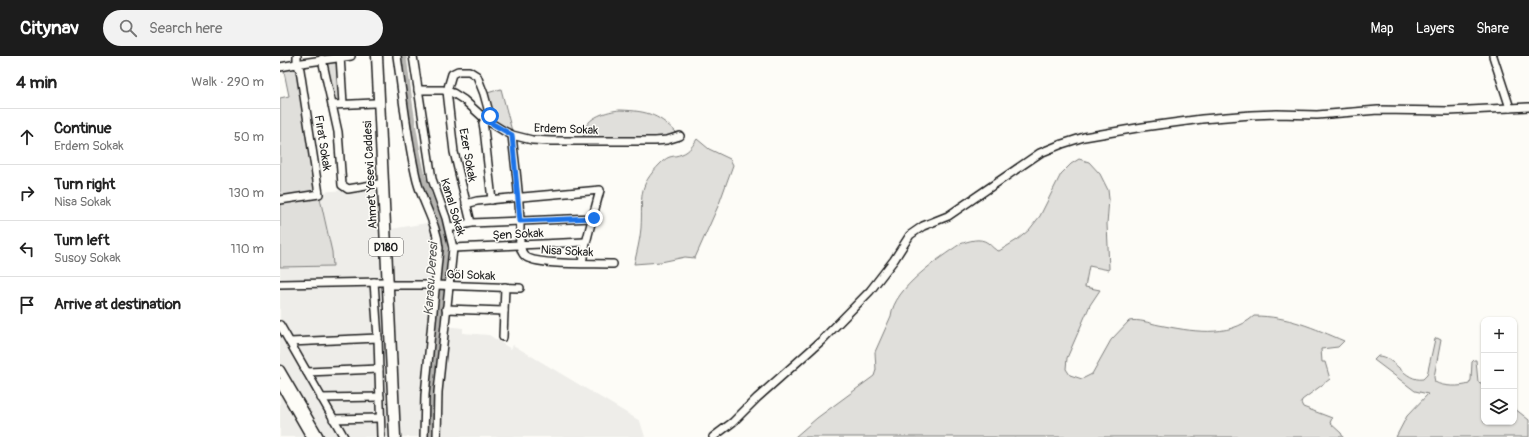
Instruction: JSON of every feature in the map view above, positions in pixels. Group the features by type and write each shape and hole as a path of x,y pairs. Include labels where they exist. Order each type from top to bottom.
{"highway":[{"name":"Ahmet Yesevi Caddesi","path":"372,56 381,283 390,437"},
{"name":"Ahmet Yesevi Caddesi","path":"377,56 381,283 395,437"}],"main road":[{"path":"280,370 319,437"},
{"path":"280,383 311,437"}],"street":[{"path":"280,67 300,59 322,60 351,56"},
{"path":"397,56 414,172 419,191 434,226 438,241 439,255 425,395 424,437"},
{"name":"Kanal Sokak","path":"413,56 432,179 449,228 453,248 438,392 437,437"},
{"path":"1493,56 1510,108"},
{"path":"340,57 343,104"},
{"name":"Fırat Sokak","path":"280,200 319,194 300,70 300,59"},
{"path":"322,60 338,132 342,185 348,189 378,184"},
{"path":"447,91 452,74 458,71 472,72 479,79 490,116 483,123 492,200"},
{"name":"Erdem Sokak","path":"418,90 447,91 458,96 486,120 512,135 532,140 663,141 680,136"},
{"name":"Ezer Sokak","path":"447,91 457,169 470,222"},
{"path":"332,105 374,103"},
{"path":"713,437 733,422 757,398 822,341 870,291 894,260 910,235 923,226 955,212 1040,153 1062,144 1084,137 1142,127 1202,119 1251,115 1317,115 1378,110 1449,110 1529,107"},
{"path":"512,135 521,245"},
{"path":"466,204 518,197 600,190 594,218 585,242 582,263"},
{"path":"449,228 470,222 594,218"},
{"name":"Şen Sokak","path":"453,248 585,242"},
{"name":"Nisa Sokak","path":"521,245 524,255 530,259 551,262 613,264"},
{"path":"381,283 378,338 381,437"},
{"name":"Göl Sokak","path":"280,284 381,283 520,288"},
{"name":"Göl Sokak","path":"503,337 504,287"},
{"path":"446,309 504,311"},
{"path":"280,325 344,437"},
{"path":"290,342 378,338"},
{"path":"307,372 379,369"},
{"path":"321,398 380,397"},
{"path":"333,419 380,418"}],"shaded area":[{"path":"341,57 343,104 332,105 322,59"},
{"path":"297,63 319,194 332,252 333,266 280,267 280,98 289,96 283,67"},
{"path":"501,89 513,135 486,120 490,116 484,94"},
{"path":"620,110 647,113 666,123 680,136 670,140 584,141 584,132 589,122 604,113"},
{"path":"697,139 709,149 730,159 733,165 719,204 695,258 685,257 661,262 634,264 641,232 642,193 644,186 653,172 664,160 669,157 685,153 691,148"},
{"path":"1079,159 1089,162 1100,174 1108,190 1109,199 1107,224 1109,270 1089,266 1085,287 1100,290 1090,305 1067,358 1066,369 1070,375 1082,379 1092,374 1111,340 1129,321 1140,321 1196,331 1221,331 1244,323 1254,316 1290,320 1344,341 1338,347 1321,349 1322,362 1325,362 1330,379 1302,400 1301,403 1303,407 1332,418 1330,423 1341,433 1343,437 795,437 817,418 874,376 876,370 875,352 891,316 894,305 908,285 918,275 960,244 974,240 982,240 999,251 1017,240 1029,230 1040,216 1061,174 1071,164"},
{"path":"378,184 385,230 433,222 438,241 424,437 280,437 280,267 333,266 329,237 319,192 346,190"},
{"path":"444,326 463,328 463,333 489,335 511,349 513,345 640,421 645,437 437,437"},
{"path":"1437,338 1441,340 1434,377 1435,382 1442,385 1452,386 1469,384 1471,380 1472,362 1476,360 1478,382 1481,383 1481,425 1517,425 1517,410 1529,420 1529,437 1396,437 1407,416 1428,394 1415,391 1374,360 1378,356 1384,357 1411,377 1423,379 1427,375 1435,339"}],"waterway":[{"name":"Karasu Deresi","path":"404,56 419,157 425,181 443,233 445,244 431,391 430,437"}],"route":[{"path":"490,116 486,120 512,135 520,221 594,218"}]}
